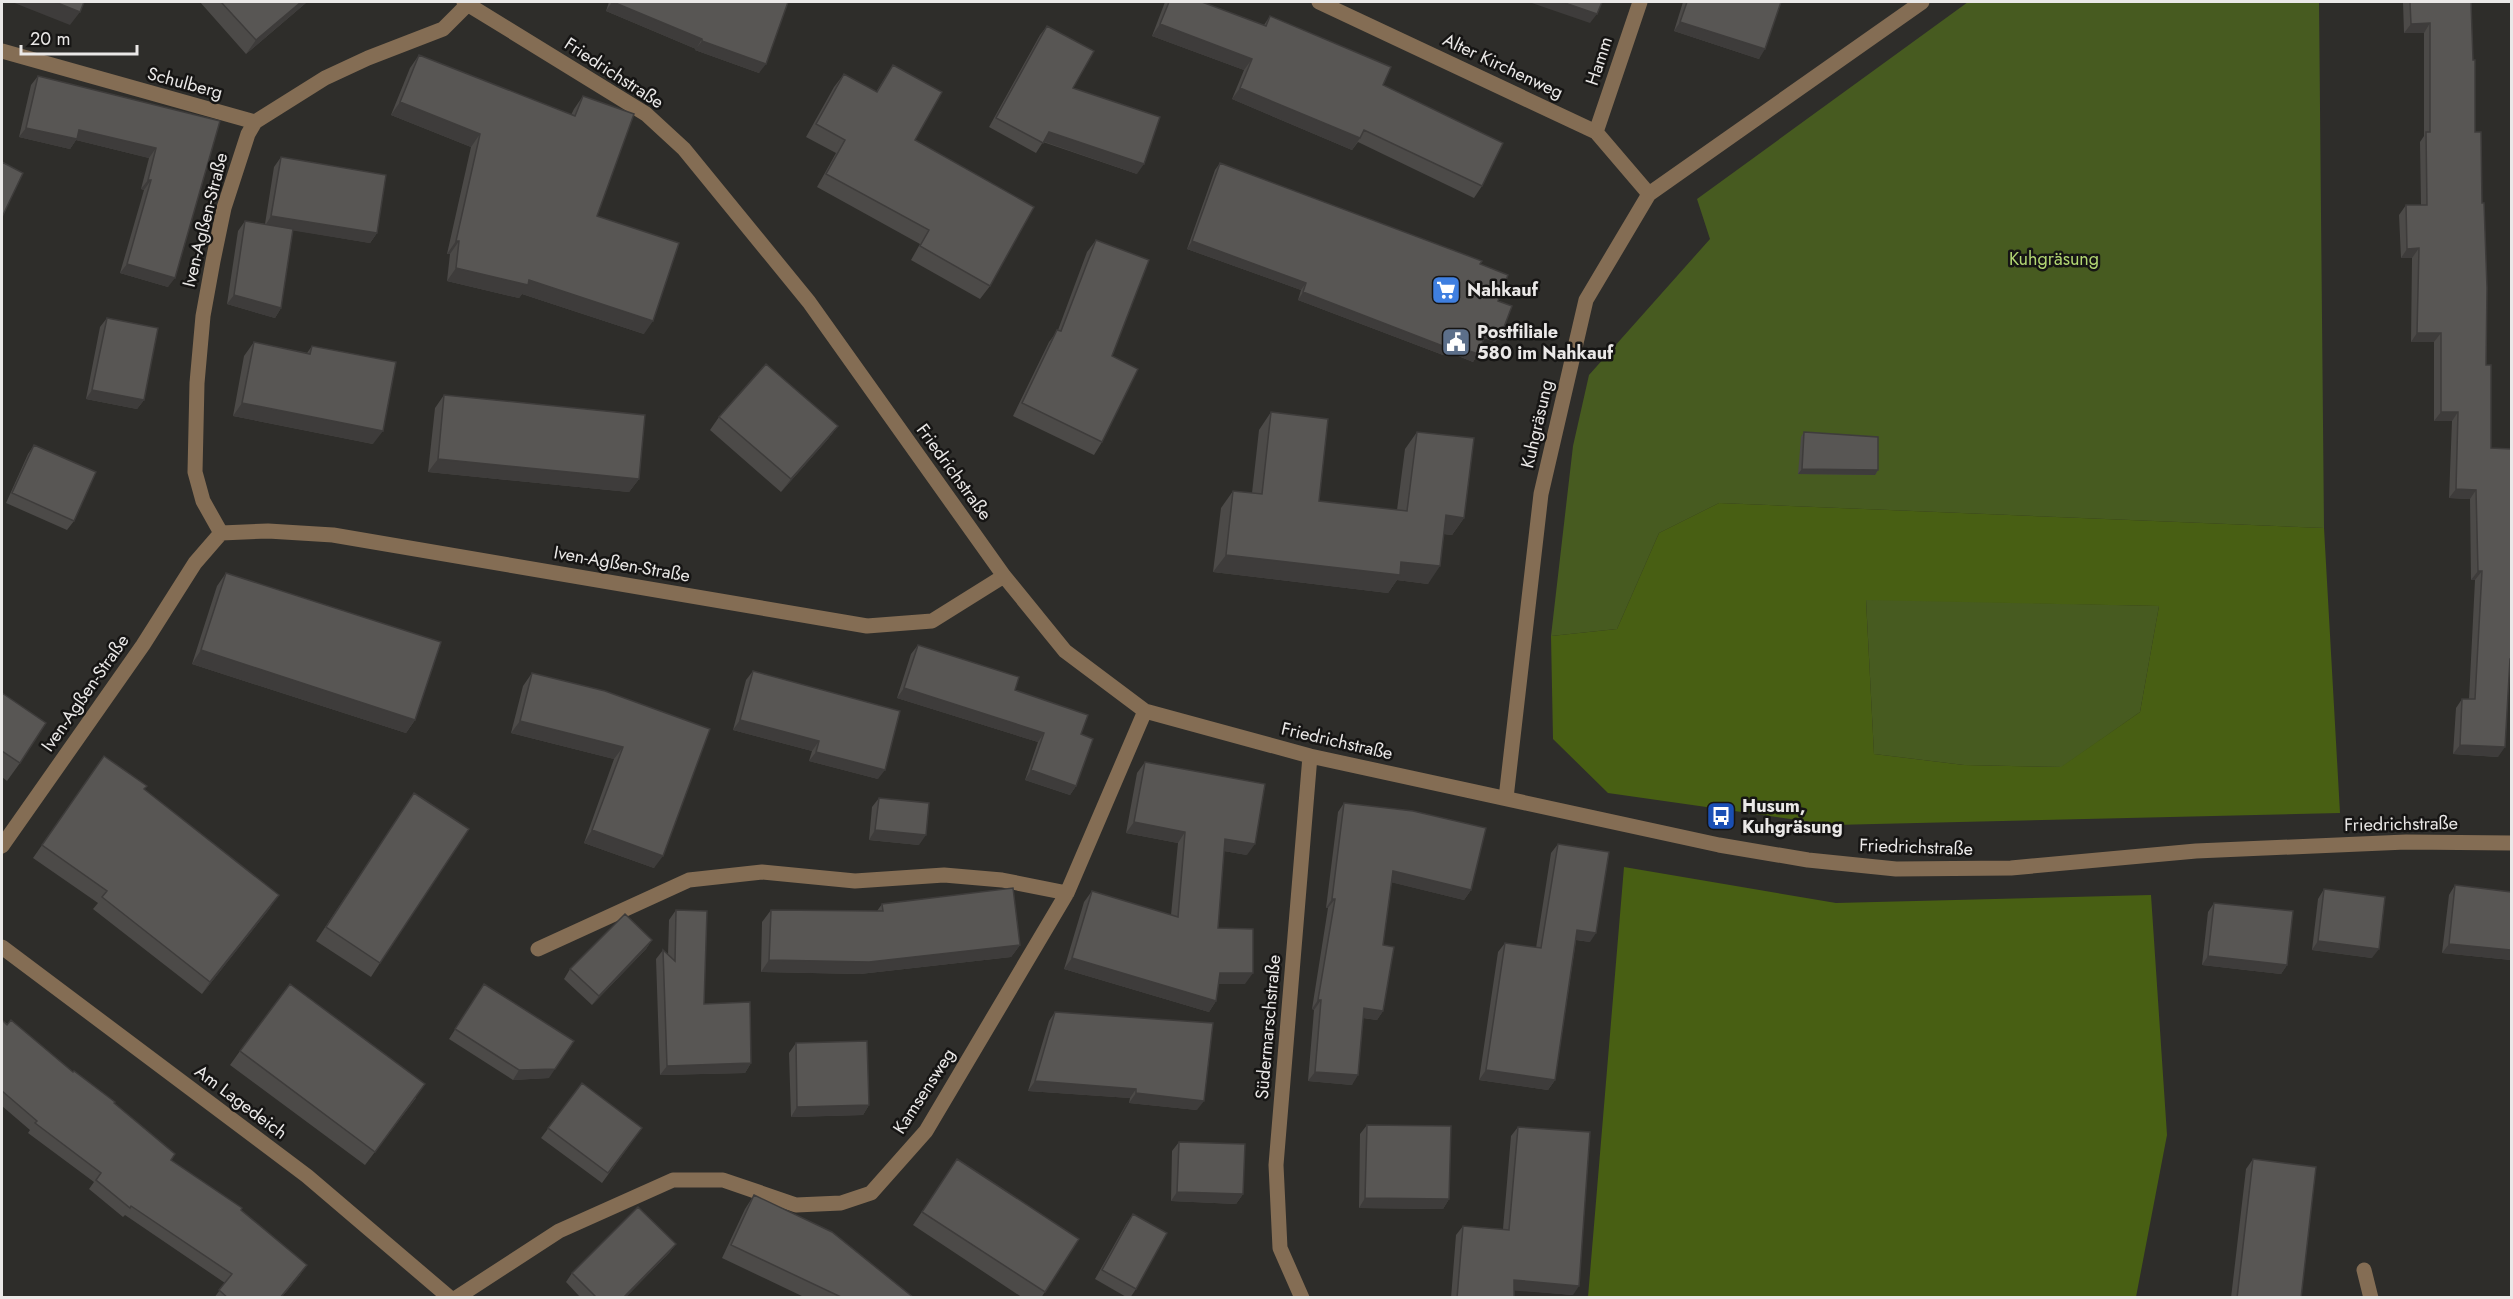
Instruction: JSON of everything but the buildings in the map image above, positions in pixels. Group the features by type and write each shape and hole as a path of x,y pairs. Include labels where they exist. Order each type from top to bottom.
{"street":[{"name":"Alter Kirchenweg","path":"1320,2 1596,132 1649,194"},
{"name":"Hamm","path":"1596,132 1640,2"},
{"name":"Kuhgräsung","path":"1506,798 1541,494 1586,300 1649,194 1922,2"},
{"path":"255,122 325,78 368,58 443,29 466,3"},
{"name":"Friedrichstraße","path":"466,3 646,114 684,149 809,302 1004,576 1065,651 1145,711 1310,756 1719,845 1808,860 1896,869 2011,868 2196,850 2383,843 2511,843"},
{"name":"Schulberg","path":"2,51 255,122"},
{"name":"Iven-Agßen-Straße","path":"221,533 203,501 195,472 197,383 203,316 222,219 240,154 255,122"},
{"name":"Iven-Agßen-Straße","path":"2,846 143,645 195,563 221,533 268,531 333,534 867,626 932,621 1004,576"},
{"name":"Kamsensweg","path":"456,1298 559,1231 673,1180 723,1180 796,1205 841,1203 871,1193 926,1131 1066,893 1145,711"},
{"name":"Südermarschstraße","path":"1302,1298 1280,1248 1276,1165 1310,756"},
{"path":"538,949 689,880 762,872 855,881 944,875 1002,880 1066,893"},
{"name":"Am Lagedeich","path":"2,947 307,1176 450,1298"},
{"path":"2364,1270 2371,1298"}],"green space":[{"name":"Kuhgräsung","path":"1968,2 2319,2 2324,528 1719,503 1659,533 1617,629 1551,636 1573,446 1589,375 1710,239 1697,199"},
{"path":"1719,503 2324,528 2340,813 1833,825 1608,793 1553,739 1551,636 1617,629 1659,533","holes":["1866,600 2159,606 2140,712 2061,767 1964,765 1874,754"]},
{"path":"1866,599 2159,606 2140,712 2062,767 1964,765 1874,754"},
{"path":"1624,867 1836,903 2151,895 2167,1135 2136,1297 1588,1297"}],"place":[{"name":"Nahkauf","path":"1446,290"},
{"name":"Postfiliale 580 im Nahkauf","path":"1456,342"},
{"name":"Husum, Kuhgräsung","path":"1721,816"}]}
